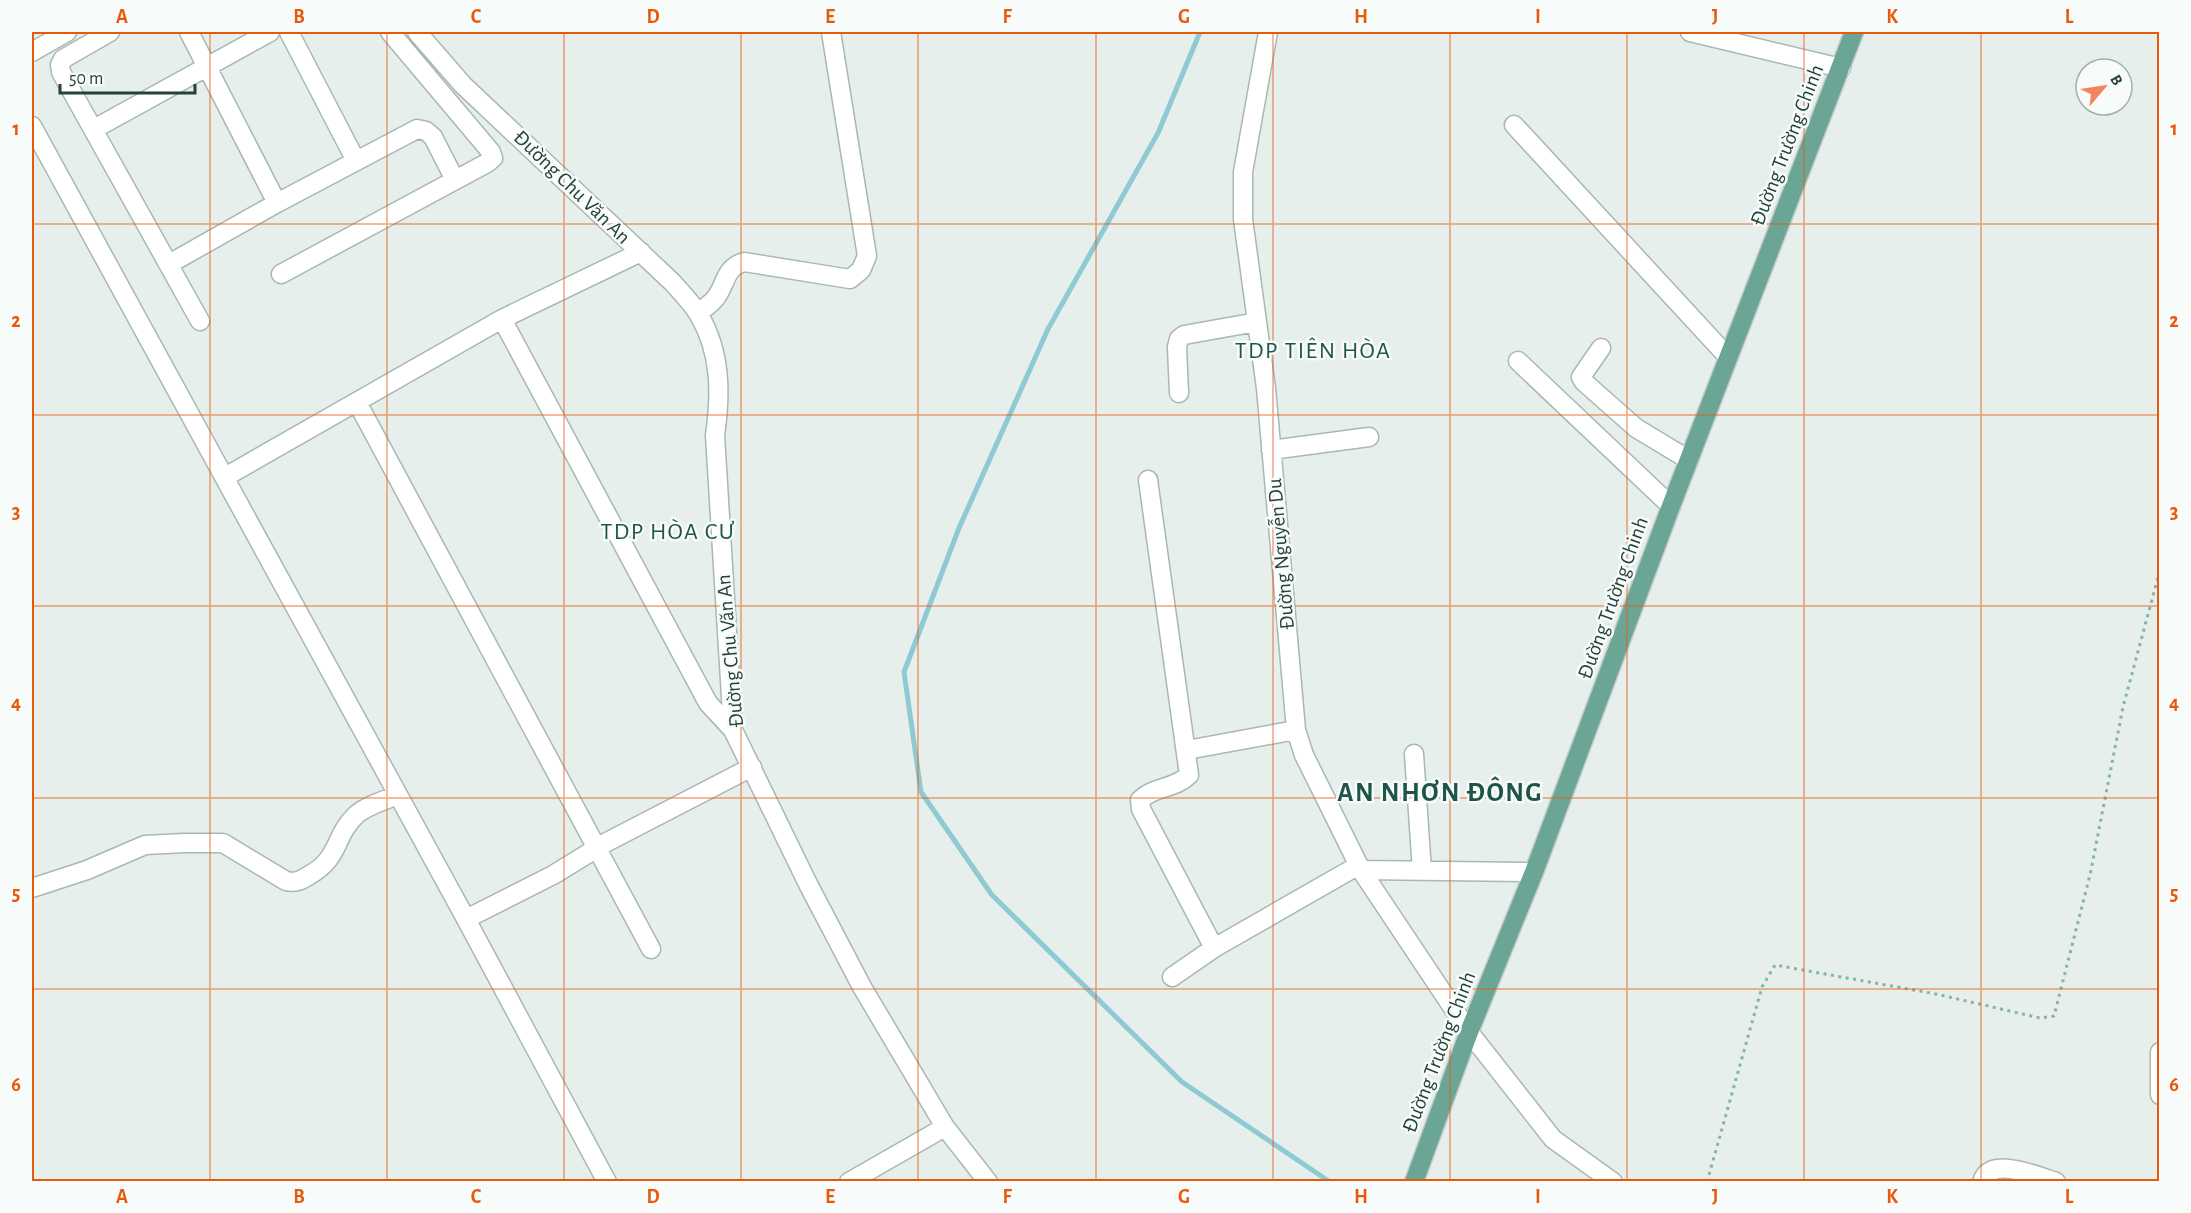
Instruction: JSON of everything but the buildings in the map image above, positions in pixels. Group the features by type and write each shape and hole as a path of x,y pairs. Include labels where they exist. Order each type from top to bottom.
{"main road":[{"name":"Đường Trường Chinh","path":"1415,1179 1469,1032 1534,872 1671,506 1854,32"}],"street":[{"path":"32,52 68,32"},
{"path":"110,32 63,58 60,65 61,72 200,321"},
{"path":"189,32 277,203"},
{"path":"94,129 206,65 270,32"},
{"path":"289,32 356,161"},
{"path":"281,274 488,163 493,158 491,152 390,32"},
{"name":"Đường Chu Văn An","path":"417,32 464,85 672,282 698,313 710,337 718,372 720,404 715,435 733,730 808,884 862,987 945,1127 988,1182"},
{"path":"698,313 716,298 729,271 735,265 744,262 850,279 861,270 867,256 831,32"},
{"name":"Đường Nguyễn Du","path":"1268,32 1243,172 1243,219 1271,450 1296,730 1304,755 1360,868 1469,1032 1553,1139 1613,1182"},
{"path":"1690,32 1841,68"},
{"path":"32,126 608,1182"},
{"path":"1514,126 1728,357"},
{"path":"169,264 277,203 417,129 426,131 433,137 455,180"},
{"path":"225,477 502,319 641,252"},
{"path":"502,319 708,703 733,730"},
{"path":"1179,393 1176,347 1179,339 1184,335 1257,322"},
{"path":"1601,348 1581,377 1584,382 1636,428 1689,460"},
{"path":"1518,361 1671,506"},
{"path":"357,402 651,949"},
{"path":"1271,450 1370,438"},
{"path":"1148,480 1189,775 1182,782 1147,793 1140,800 1141,809 1214,948"},
{"path":"1187,750 1296,730"},
{"path":"1414,754 1422,871"},
{"path":"466,919 553,875 598,848 752,767"},
{"path":"32,888 87,870 145,845 185,843 223,843 286,881 299,881 323,867 334,854 343,830 358,813 398,795"},
{"path":"1172,977 1214,948 1360,868 1534,872"},
{"path":"2160,1052 2160,1095"},
{"path":"849,1182 945,1127"},
{"path":"1982,1182 1984,1175 1992,1169 2004,1168 2056,1182"}],"path":[{"path":"1707,1182 1762,987 1775,965 1936,994 2040,1018 2054,1016 2090,875 2123,707 2160,570"}],"waterway":[{"path":"1200,32 1158,133 1048,329 959,528 904,672 921,792 992,895 1182,1082 1330,1182"}],"district":[{"name":"TDP TIÊN HÒA","path":"1313,351"},
{"name":"TDP HÒA CƯ","path":"668,532"},
{"name":"AN NHƠN ĐÔNG","path":"1440,792"}]}
